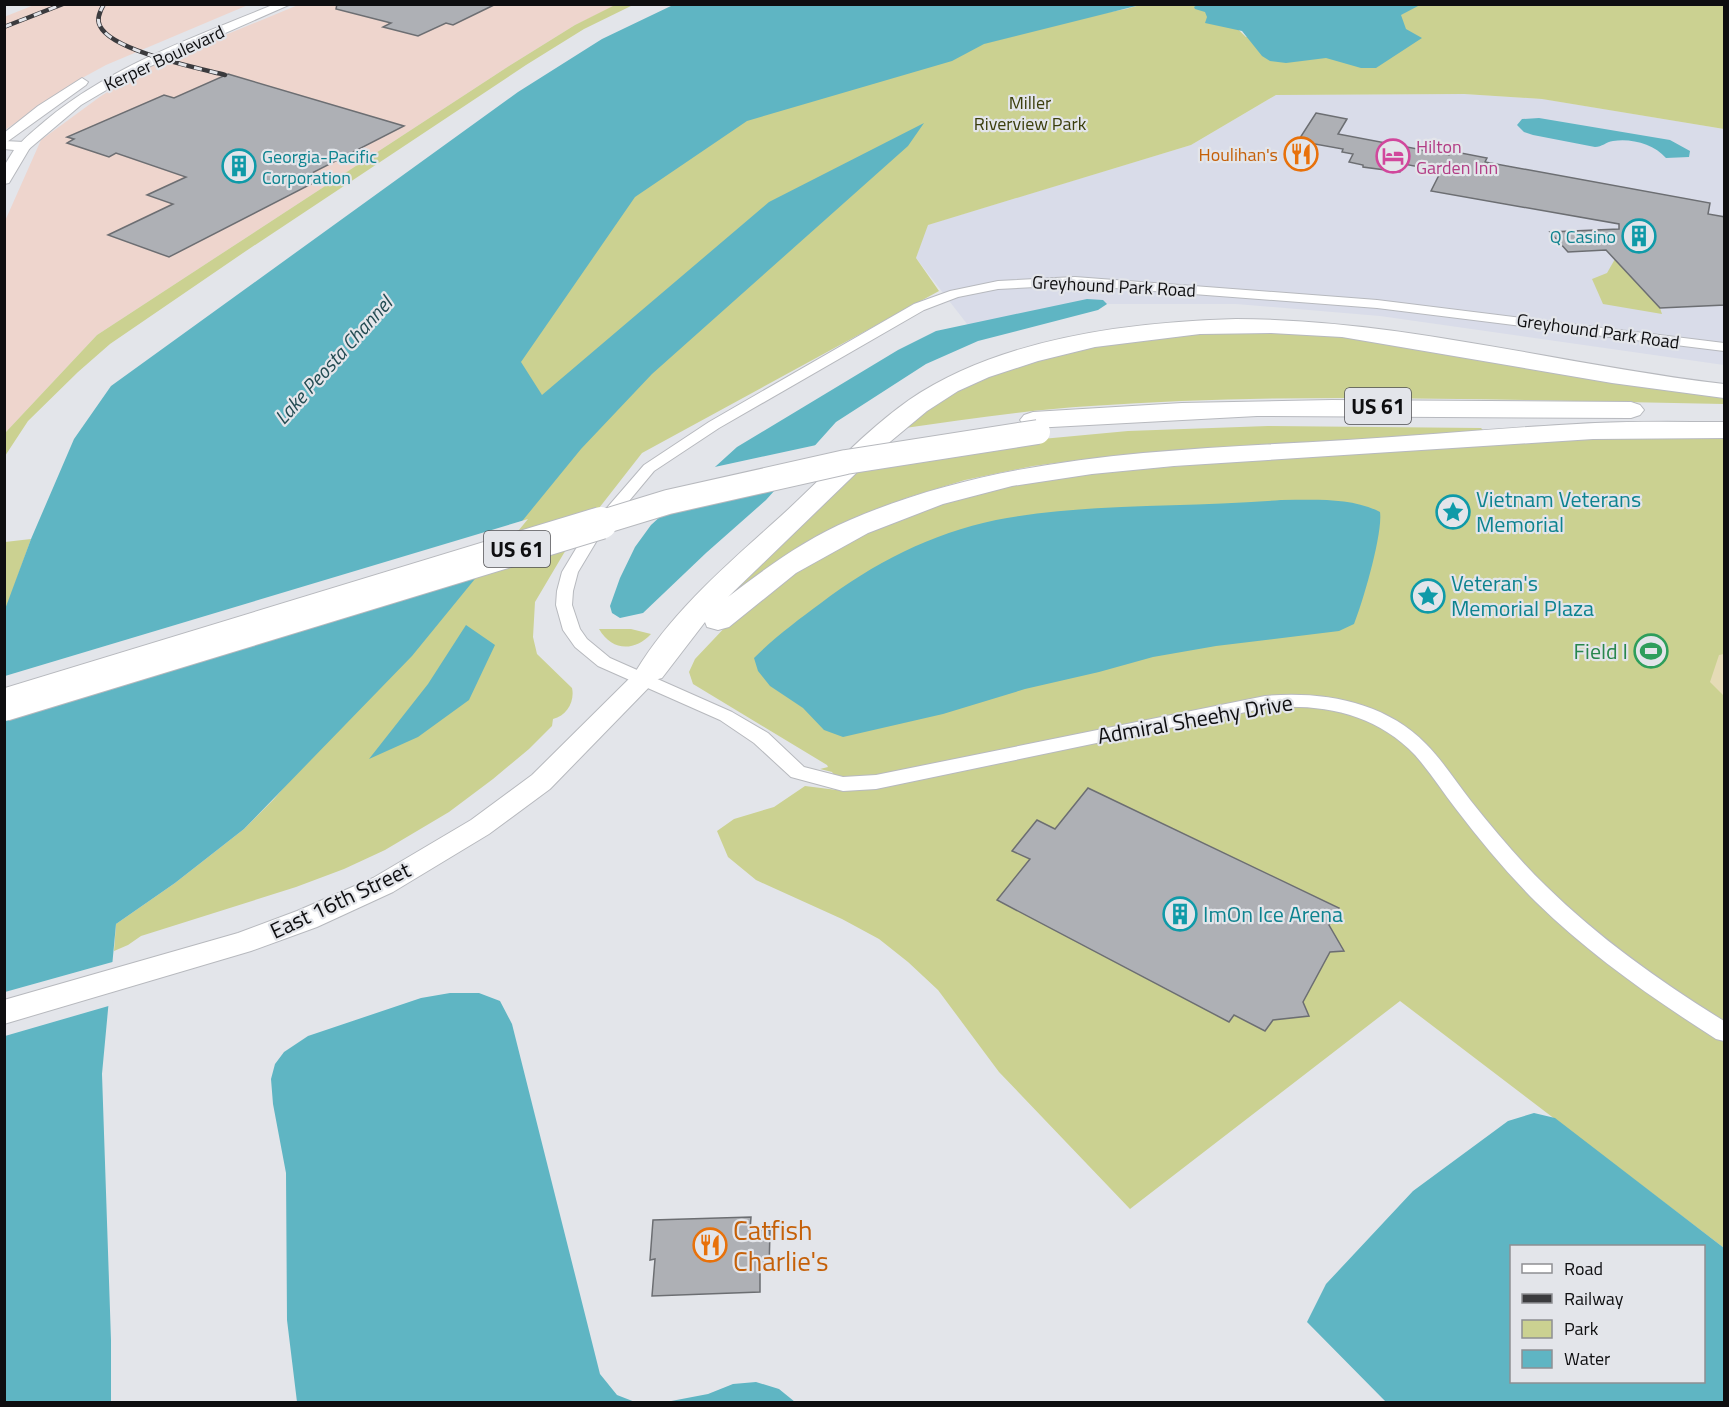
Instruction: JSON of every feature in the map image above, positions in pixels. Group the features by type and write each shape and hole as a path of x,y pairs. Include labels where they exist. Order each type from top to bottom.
{"highway":[{"path":"647,676 668,644 728,583 896,422 938,392 989,370 1039,353 1091,340 1139,332 1224,326 1287,326 1345,330 1584,371 1725,391"},
{"name":"US 61","path":"4,705 668,502 856,460 1035,426 1193,408 1282,406 1725,411"},
{"name":"US 61","path":"4,686 667,488 844,448 974,426 1117,425 1279,419 1725,424"},
{"path":"647,676 684,651 741,599 802,555 840,534 900,508 983,483 1064,468 1215,456 1531,434 1725,430"}],"main road":[{"path":"4,145 24,146"},
{"name":"Kerper Boulevard","path":"4,180 24,146"},
{"name":"East 16th Street","path":"4,1012 241,943 307,919 383,885 480,827 541,782 647,676"}],"street":[{"name":"Kerper Boulevard","path":"108,68 258,4"},
{"name":"Kerper Boulevard","path":"24,146 74,104 105,84 145,63 286,4"},
{"name":"Kerper Boulevard","path":"4,140 42,109 93,76"},
{"name":"Greyhound Park Road","path":"647,676 604,662 581,643 572,630 564,605 570,572 579,555 609,513 650,468 677,448 896,319 919,307 955,294 1024,282 1107,283 1377,304 1725,347"},
{"name":"Admiral Sheehy Drive","path":"647,676 726,716 761,738 798,772 843,784 876,782 1265,702 1318,701 1354,709 1387,723 1419,748 1513,865 1568,919 1630,969 1725,1032"}],"shaded area":[{"path":"34,5 248,5 106,65 73,83 5,130 4,17"},
{"path":"298,5 617,5 575,25 509,66 97,335 5,433 5,221 41,140 101,96 150,66"},
{"name":"Q Casino","path":"1464,94 1543,99 1724,129 1724,365 1380,316 1236,304 1107,304 974,333 916,258 927,225 1191,145 1276,95"}],"green space":[{"path":"617,4 633,5 584,29 526,65 110,344 28,421 5,456 5,433 97,335 509,66 575,25"},
{"name":"Miller Riverview Park","path":"1140,5 1213,5 1246,37 1400,15 1418,5 1724,5 1724,129 1542,99 1464,94 1276,95 1191,145 928,225 916,258 939,291 642,453 564,553 535,602 533,637 537,654 572,688 573,693 566,711 553,719 552,726 529,749 449,812 385,850 344,869 296,887 141,936 114,951 116,924 175,883 244,829 274,799 433,612 505,443 514,287 698,131 978,37"},
{"path":"1615,259 1660,308 1662,314 1603,304 1592,279 1607,273"},
{"path":"1215,330 1337,334 1681,391 1724,396 1724,404 1408,398 1170,401 1067,408 898,429 944,399 1017,364 1069,349 1112,341"},
{"path":"1268,426 1481,428 1483,430 1071,461 965,480 906,498 839,526 728,599 725,597 855,468 1042,439 1128,431"},
{"path":"1724,436 1724,1248 1400,1001 1130,1209 999,1072 938,990 908,962 879,939 842,919 756,880 728,857 717,831 734,819 774,807 805,786 845,791 832,772 820,769 828,767 827,765 693,684 689,672 695,659 730,622 763,593 842,543 940,503 1041,477 1532,439"},
{"path":"31,539 5,612 5,542"},
{"path":"599,629 631,629 651,634 638,644 624,647 610,642"}],"sand":[{"path":"1724,654 1724,696 1710,682 1719,655"}],"water":[{"name":"Lake Peosta Channel","path":"673,5 1140,5 984,44 952,61 747,121 635,197 521,362 542,395 769,202 924,123 908,146 652,374 581,449 412,656 244,829 175,883 116,924 102,1074 111,1402 5,1402 4,612 31,539 74,439 111,386 518,92 602,39"},
{"path":"1197,5 1420,5 1401,15 1406,29 1422,38 1376,68 1361,68 1326,58 1286,63 1270,61 1262,56 1242,31 1205,23 1207,17 1205,12 1195,9"},
{"path":"1539,118 1670,140 1690,151 1689,157 1666,158 1649,146 1627,140 1608,142 1595,147 1533,135 1524,132 1517,125 1522,119"},
{"path":"1087,299 1103,300 1107,304 1098,310 978,341 926,364 836,422 766,500 643,613 620,618 612,613 610,606 620,578 635,547 651,525 737,447 898,350 936,331"},
{"path":"1281,500 1344,502 1369,507 1380,512 1375,551 1354,624 1339,631 1216,646 1153,657 1025,689 943,714 843,737 824,730 803,708 770,686 758,671 754,658 787,629 841,589 882,563 949,533 996,520 1067,510"},
{"path":"466,625 495,645 469,700 418,737 369,759 428,684"},
{"path":"450,993 479,993 500,1001 512,1024 600,1374 617,1395 635,1402 297,1402 287,1320 286,1173 273,1104 271,1079 275,1064 284,1052 308,1036 421,998"},
{"path":"1534,1113 1555,1118 1724,1248 1724,1402 1386,1402 1307,1322 1326,1284 1413,1191 1508,1121"},
{"path":"756,1382 779,1389 795,1402 666,1402 708,1394 733,1384"}],"pier":[{"path":"821,444 786,482 660,514 710,468"},
{"path":"528,519 490,565 5,717 5,676"},
{"path":"116,961 112,1005 5,1036 5,992"}],"building":[{"path":"337,4 496,4 453,25 446,23 418,36 383,27 391,23 336,9"},
{"name":"Georgia-Pacific Corporation","path":"228,74 404,126 308,175 321,179 169,257 108,235 173,204 147,195 186,177 116,153 109,157 67,143 74,139 67,137 164,95 174,98"},
{"name":"Q Casino","path":"1316,113 1347,119 1338,134 1449,155 1451,151 1487,158 1485,162 1710,203 1708,214 1725,217 1725,305 1660,308 1606,250 1568,252 1550,232 1619,229 1619,224 1431,191 1441,171 1404,164 1400,172 1363,167 1363,165 1349,162 1353,154 1342,152 1343,149 1298,141"},
{"name":"ImOn Ice Arena","path":"1088,788 1339,908 1329,925 1344,951 1330,952 1303,1002 1309,1016 1273,1020 1265,1031 1234,1015 1229,1022 997,900 1030,859 1012,851 1037,820 1055,829"},
{"name":"Catfish Charlie's","path":"751,1217 750,1231 770,1230 769,1270 760,1270 760,1292 652,1296 655,1259 650,1260 653,1220"}],"railway":[{"path":"4,27 63,4"},
{"path":"104,4 98,18 100,26 108,35 121,43 157,57 225,75"}],"place":[{"name":"Houlihan's","path":"1301,154"},
{"name":"Hilton Garden Inn","path":"1393,156"},
{"name":"Georgia-Pacific Corporation","path":"239,166"},
{"name":"Q Casino","path":"1639,236"},
{"name":"Vietnam Veterans Memorial","path":"1453,512"},
{"name":"Veteran's Memorial Plaza","path":"1428,596"},
{"name":"Field I","path":"1651,651"},
{"name":"ImOn Ice Arena","path":"1180,914"},
{"name":"Catfish Charlie's","path":"710,1245"}]}
